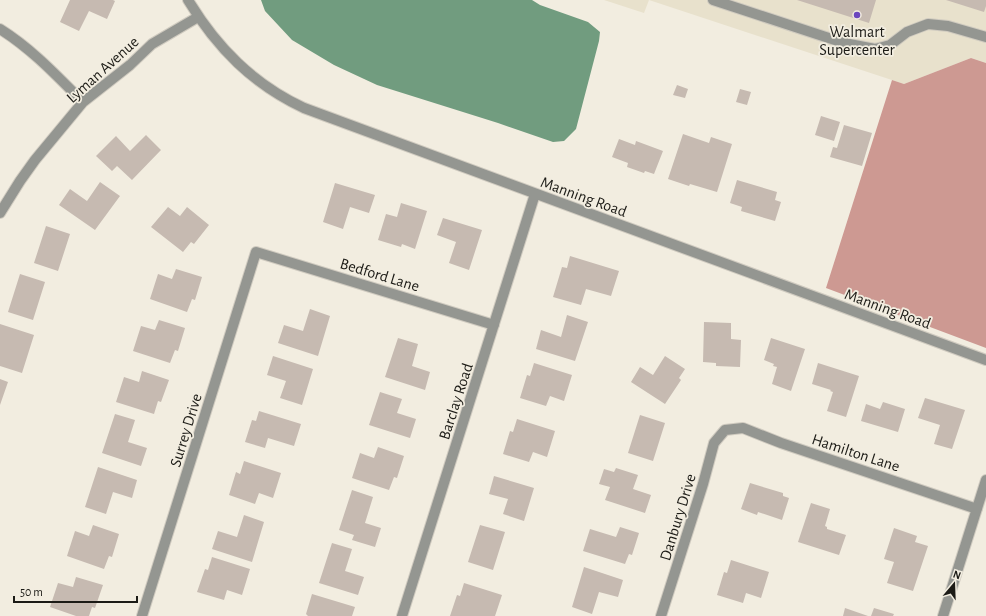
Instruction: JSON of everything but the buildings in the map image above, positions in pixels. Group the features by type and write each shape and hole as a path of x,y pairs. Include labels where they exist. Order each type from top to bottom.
{"street":[{"path":"188,0 198,17"},
{"path":"713,0 844,43 875,49 890,45 907,32 928,24 948,26 986,37"},
{"name":"Lyman Avenue","path":"0,214 35,160 83,102 130,65 152,44 198,17"},
{"name":"Manning Road","path":"198,17 223,49 242,69 287,101 986,360"},
{"path":"0,30 16,40 36,56 83,102"},
{"name":"Barclay Road","path":"402,616 535,194"},
{"name":"Bedford Lane","path":"256,252 494,325"},
{"name":"Surrey Drive","path":"142,616 256,252"},
{"name":"Hamilton Lane","path":"725,430 743,428 781,444 977,509"},
{"name":"Danbury Drive","path":"661,616 703,484 714,443 725,430"},
{"path":"943,616 986,480"}],"shaded area":[{"path":"261,0 532,0 540,5 588,22 600,32 576,129 564,141 553,142 377,85 334,65 292,40 265,11"},
{"path":"604,0 649,0 644,13"},
{"path":"649,0 986,0 986,63 971,58 904,84"},
{"path":"971,58 986,63 986,348 826,288 892,80 904,84"}],"place":[{"name":"Walmart Supercenter","path":"857,15"}]}
